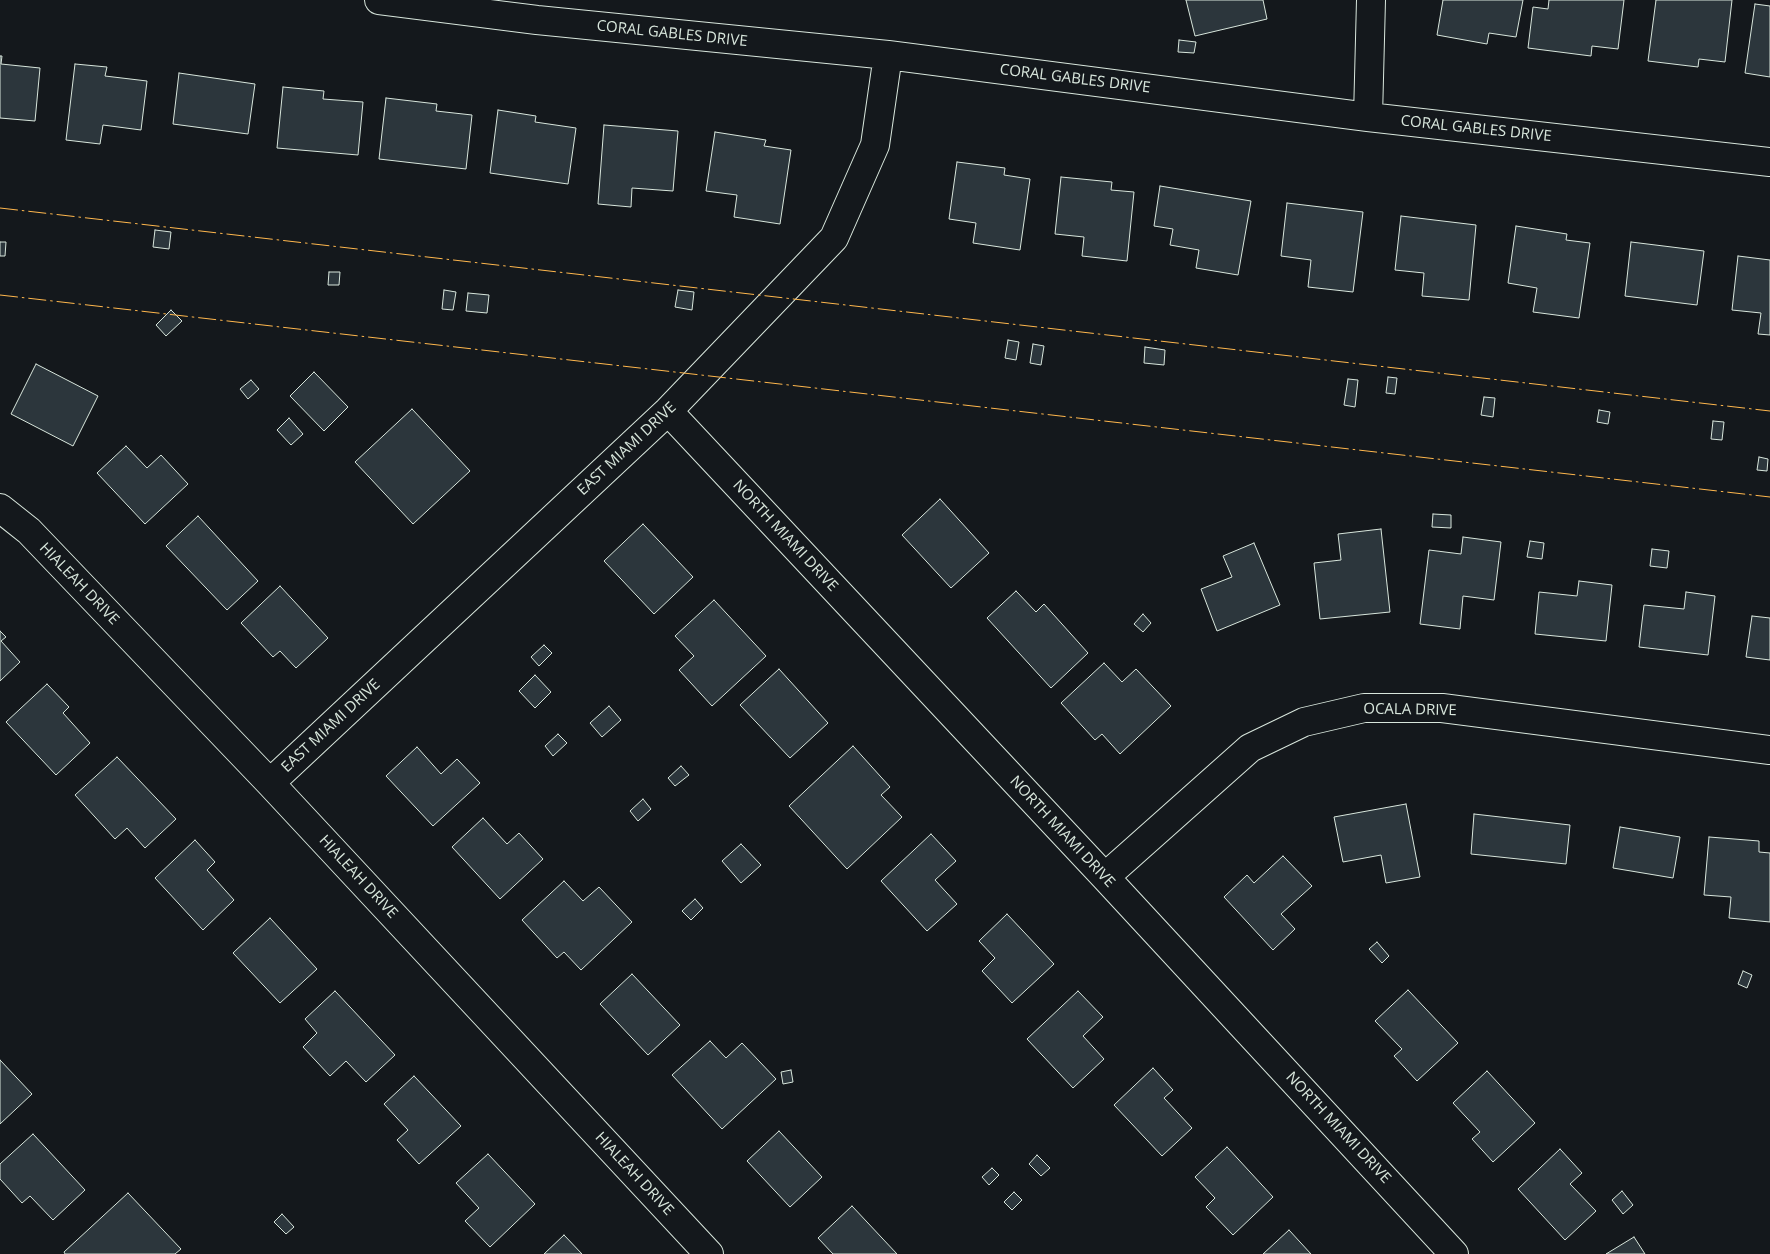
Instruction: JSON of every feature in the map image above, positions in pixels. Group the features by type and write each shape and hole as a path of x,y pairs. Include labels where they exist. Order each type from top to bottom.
{"street":[{"name":"CORAL GABLES DRIVE","path":"379,0 537,10 1368,116 1770,162"},
{"path":"1368,116 1371,0"},
{"name":"EAST MIAMI DRIVE","path":"270,783 668,411 834,238 875,145 888,55"},
{"name":"NORTH MIAMI DRIVE","path":"668,411 1105,877 1454,1254"},
{"name":"HIALEAH DRIVE","path":"0,508 29,531 270,783 709,1254"},
{"name":"OCALA DRIVE","path":"1105,877 1250,748 1304,722 1364,708 1442,708 1770,750"}],"building":[{"path":"1186,0 1263,0 1267,19 1195,36"},
{"path":"1443,0 1523,0 1516,37 1489,33 1487,44 1437,35"},
{"path":"1549,0 1624,0 1618,49 1592,46 1591,56 1528,48 1533,7 1548,9"},
{"path":"1656,0 1732,0 1725,62 1699,59 1698,67 1648,61"},
{"path":"1755,4 1770,6 1770,77 1745,73"},
{"path":"1179,40 1196,42 1194,53 1178,52"},
{"path":"0,56 2,56 1,64 40,68 35,121 0,118"},
{"path":"75,64 107,67 105,76 147,81 141,130 103,125 100,144 66,140"},
{"path":"179,73 255,84 248,134 173,124"},
{"path":"283,87 324,91 323,99 363,102 358,155 277,148"},
{"path":"386,98 437,104 436,111 472,115 466,169 379,159"},
{"path":"498,110 536,116 535,122 576,128 568,184 490,173"},
{"path":"604,125 678,131 673,191 632,188 631,207 598,204"},
{"path":"715,132 766,140 764,146 791,150 780,224 734,217 737,195 706,191"},
{"path":"957,162 1005,168 1004,175 1030,179 1020,250 973,243 976,223 949,219"},
{"path":"1061,177 1112,182 1111,190 1134,192 1127,261 1082,256 1084,237 1055,234"},
{"path":"1160,186 1251,201 1238,275 1196,268 1199,250 1170,245 1173,229 1154,226"},
{"path":"1287,203 1363,212 1353,292 1308,287 1311,260 1281,256"},
{"path":"1401,216 1476,225 1469,300 1422,296 1424,273 1395,270"},
{"path":"1516,226 1567,234 1566,240 1590,243 1579,318 1533,312 1537,288 1508,283"},
{"path":"155,230 171,232 169,249 153,247"},
{"path":"0,242 6,242 5,256 0,256"},
{"path":"1631,242 1704,251 1697,305 1625,296"},
{"path":"1738,256 1770,260 1770,335 1758,334 1761,313 1732,310"},
{"path":"329,272 340,272 339,285 328,285"},
{"path":"444,290 456,292 453,310 442,309"},
{"path":"678,290 694,292 692,310 675,307"},
{"path":"468,293 489,295 487,313 466,311"},
{"path":"171,310 182,321 166,336 156,325"},
{"path":"1008,340 1019,342 1016,360 1005,358"},
{"path":"1033,344 1044,346 1041,365 1030,363"},
{"path":"1145,347 1165,350 1164,365 1144,363"},
{"path":"36,364 98,396 73,446 11,414"},
{"path":"314,372 348,407 324,431 290,396"},
{"path":"1388,377 1397,378 1395,394 1386,393"},
{"path":"1348,379 1358,380 1355,407 1344,405"},
{"path":"251,380 259,389 248,399 240,389"},
{"path":"1484,397 1495,398 1493,417 1481,415"},
{"path":"412,409 470,471 413,524 355,462"},
{"path":"1599,410 1610,412 1608,424 1597,422"},
{"path":"289,418 303,434 291,445 277,430"},
{"path":"1713,421 1724,422 1722,440 1711,439"},
{"path":"126,446 147,468 161,455 188,484 145,524 97,473"},
{"path":"1759,457 1768,459 1767,471 1757,470"},
{"path":"940,499 989,553 951,588 902,535"},
{"path":"1433,514 1451,515 1451,528 1432,527"},
{"path":"198,516 258,581 227,610 166,546"},
{"path":"643,524 693,577 654,614 604,561"},
{"path":"1381,529 1390,612 1320,619 1314,563 1341,560 1338,534"},
{"path":"1463,537 1501,542 1494,600 1463,596 1460,629 1420,624 1429,550 1461,554"},
{"path":"1530,541 1544,543 1542,559 1527,557"},
{"path":"1254,543 1280,605 1217,631 1201,589 1232,577 1223,556"},
{"path":"1652,549 1669,551 1667,568 1650,566"},
{"path":"1579,581 1612,585 1606,641 1535,634 1539,592 1577,596"},
{"path":"280,586 328,638 296,668 280,651 273,657 241,623"},
{"path":"1016,591 1036,612 1044,604 1088,653 1051,688 987,618"},
{"path":"1686,592 1715,596 1708,655 1639,647 1644,605 1684,609"},
{"path":"714,600 766,656 712,706 679,670 694,656 675,636"},
{"path":"1143,614 1151,623 1143,632 1134,624"},
{"path":"1752,616 1770,618 1770,660 1746,657"},
{"path":"0,631 6,637 1,641 20,662 0,681"},
{"path":"544,645 552,653 539,666 531,657"},
{"path":"1104,663 1122,682 1136,669 1171,706 1120,754 1102,734 1095,740 1061,703"},
{"path":"779,669 828,723 790,758 740,705"},
{"path":"535,675 551,692 535,708 519,691"},
{"path":"47,684 69,707 63,713 90,743 56,775 6,722"},
{"path":"609,706 621,720 602,737 590,723"},
{"path":"558,734 567,743 553,756 545,746"},
{"path":"853,746 890,787 881,795 902,817 847,869 789,806"},
{"path":"417,747 441,774 457,759 480,783 433,826 386,776"},
{"path":"117,757 176,819 145,848 127,828 115,839 75,795"},
{"path":"681,766 689,775 675,786 668,778"},
{"path":"643,799 651,809 638,821 630,811"},
{"path":"1406,804 1420,877 1386,883 1381,855 1343,862 1334,817"},
{"path":"1474,814 1570,825 1566,864 1471,854"},
{"path":"483,818 507,844 519,833 543,859 500,899 452,847"},
{"path":"1620,827 1680,837 1673,878 1613,868"},
{"path":"931,834 956,861 935,880 957,904 927,931 881,881"},
{"path":"1709,837 1759,841 1759,852 1770,853 1770,922 1729,918 1731,897 1704,895"},
{"path":"195,840 215,862 207,870 234,900 203,930 155,878"},
{"path":"741,844 761,865 741,883 722,861"},
{"path":"1283,856 1312,886 1281,914 1295,929 1273,950 1224,897 1247,875 1254,883"},
{"path":"564,881 583,901 599,887 632,922 581,970 564,952 557,958 522,920"},
{"path":"695,899 703,908 691,920 682,911"},
{"path":"1007,914 1054,964 1012,1003 982,971 995,958 979,941"},
{"path":"270,918 317,969 280,1003 233,953"},
{"path":"1377,942 1389,956 1382,963 1369,949"},
{"path":"1743,971 1752,975 1747,988 1738,984"},
{"path":"632,974 680,1025 648,1055 600,1004"},
{"path":"1408,990 1458,1043 1417,1081 1394,1056 1402,1049 1375,1021"},
{"path":"335,991 395,1055 366,1082 346,1061 330,1076 303,1047 317,1033 305,1019"},
{"path":"1078,991 1103,1017 1083,1036 1104,1059 1073,1088 1027,1039"},
{"path":"710,1041 726,1058 742,1043 776,1079 722,1129 672,1075"},
{"path":"0,1060 32,1094 0,1124"},
{"path":"1153,1068 1173,1090 1164,1098 1192,1128 1162,1156 1114,1105"},
{"path":"791,1070 793,1082 783,1084 781,1072"},
{"path":"1487,1071 1535,1123 1493,1162 1472,1139 1480,1132 1453,1103"},
{"path":"414,1076 461,1126 419,1164 397,1140 408,1130 384,1104"},
{"path":"779,1131 822,1177 790,1207 747,1161"},
{"path":"33,1134 85,1190 53,1220 30,1196 22,1203 0,1179 0,1164"},
{"path":"1227,1147 1273,1197 1233,1235 1206,1207 1215,1198 1195,1177"},
{"path":"1560,1149 1582,1173 1570,1184 1596,1211 1565,1240 1518,1189"},
{"path":"488,1154 535,1204 490,1247 465,1221 479,1208 456,1183"},
{"path":"1037,1155 1050,1168 1041,1176 1029,1164"},
{"path":"992,1168 999,1175 989,1185 982,1177"},
{"path":"1622,1191 1633,1205 1623,1214 1612,1200"},
{"path":"1014,1192 1022,1200 1012,1210 1004,1202"},
{"path":"128,1193 181,1249 175,1254 65,1254 64,1252"},
{"path":"852,1206 897,1254 833,1254 818,1238"},
{"path":"282,1214 294,1227 286,1234 274,1222"},
{"path":"1289,1230 1311,1254 1263,1254"},
{"path":"564,1235 582,1254 544,1254"},
{"path":"1634,1237 1645,1254 1606,1254"}],"power":[{"path":"0,208 1770,411"},
{"path":"0,295 1770,497"}]}
